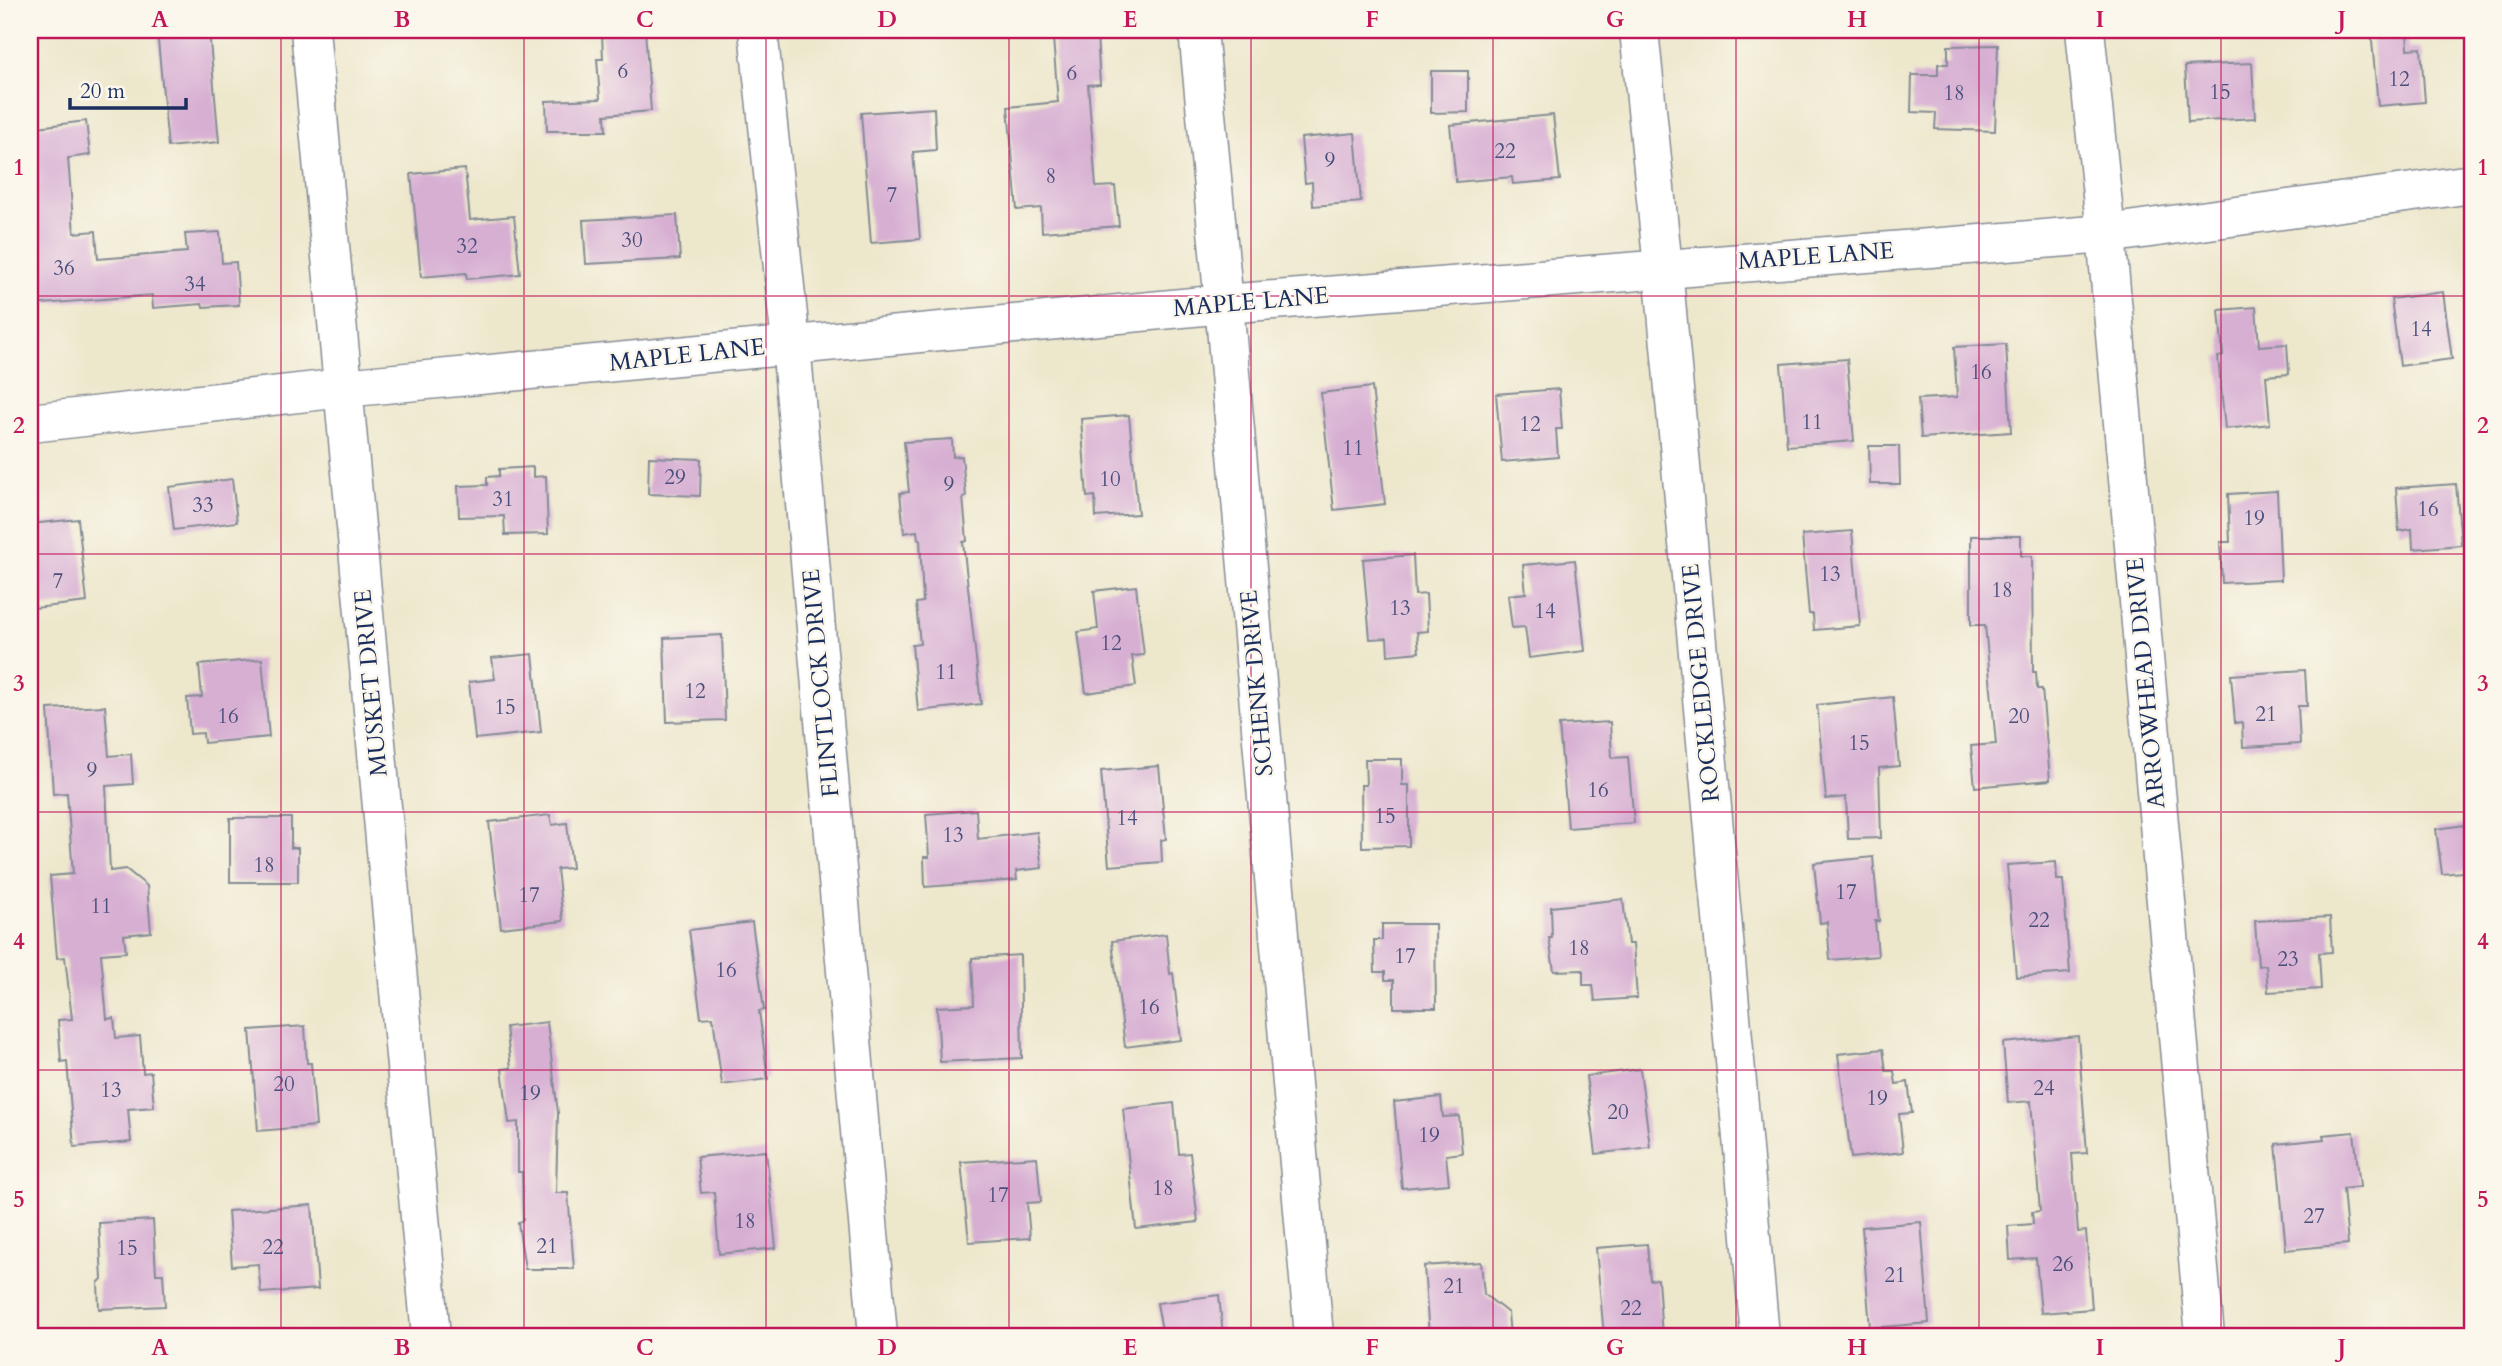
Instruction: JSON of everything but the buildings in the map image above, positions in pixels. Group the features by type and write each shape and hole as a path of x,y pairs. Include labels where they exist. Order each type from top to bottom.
{"street":[{"name":"MUSKET DRIVE","path":"310,30 431,1336"},
{"name":"FLINTLOCK DRIVE","path":"758,30 792,344 878,1336"},
{"name":"SCHENK DRIVE","path":"1198,30 1314,1336"},
{"name":"ROCKLEDGE DRIVE","path":"1639,30 1760,1336"},
{"name":"ARROWHEAD DRIVE","path":"2085,30 2206,1336"},
{"name":"MAPLE LANE","path":"30,423 344,388 1224,304 2106,234 2472,184"}]}
